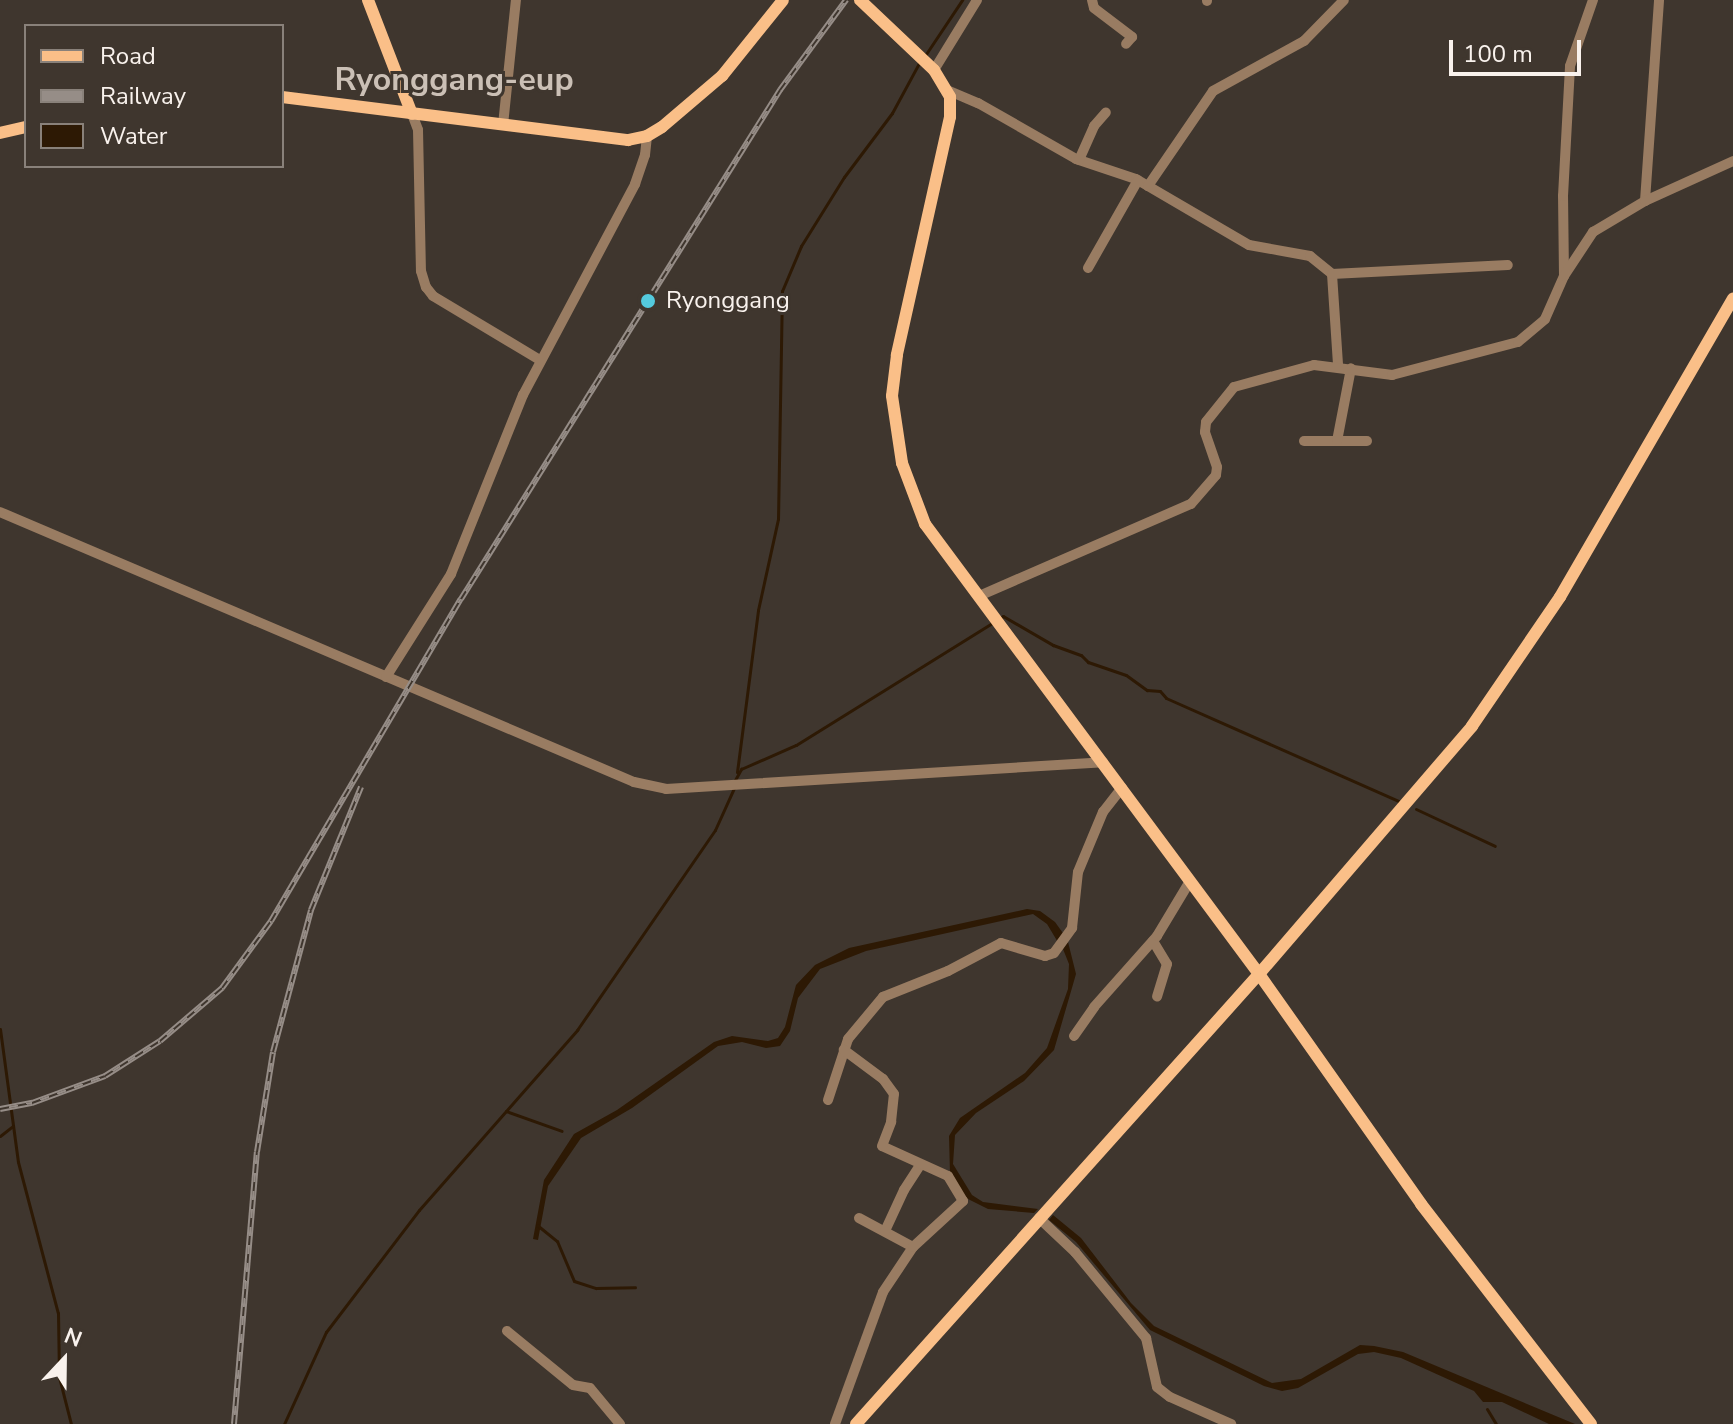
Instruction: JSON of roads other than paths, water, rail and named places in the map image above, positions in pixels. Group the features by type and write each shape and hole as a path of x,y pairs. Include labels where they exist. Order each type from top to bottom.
{"main road":[{"path":"368,0 412,114"},
{"path":"284,97 628,140 647,136 662,127 722,76 783,0"},
{"path":"860,0 927,62 947,90 950,117 897,355 892,396 902,463 913,500 925,524 1259,974 1421,1204 1591,1424"},
{"path":"0,133 24,127"},
{"path":"856,1424 1424,785 1517,663 1581,561 1733,298"}],"street":[{"path":"503,125 516,0"},
{"path":"516,13 523,0"},
{"path":"927,62 977,0"},
{"path":"1092,0 1094,8 1132,37 1126,44"},
{"path":"1088,268 1143,183 1213,91 1304,41 1344,0"},
{"path":"1564,276 1563,196 1570,66 1593,0"},
{"path":"1645,201 1659,0"},
{"path":"947,90 978,103 1079,160 1143,183 1234,238 1249,245 1307,254 1332,274 1508,265"},
{"path":"1079,160 1094,126 1106,112"},
{"path":"412,114 418,130 421,271 426,287 433,296 540,360"},
{"path":"386,677 451,574 505,435 540,360 635,184 645,155 647,136"},
{"path":"979,596 1191,504 1216,475 1217,467 1205,432 1206,422 1234,387 1304,367 1338,365 1392,375 1518,342 1545,319 1564,276 1593,232 1645,201 1733,161"},
{"path":"1332,274 1338,365"},
{"path":"1337,441 1351,368"},
{"path":"1304,441 1367,441"},
{"path":"0,512 634,782 666,789 1103,762"},
{"path":"828,1100 844,1050 876,1003 889,993 931,979 1001,943 1045,956 1060,947 1072,928 1078,872 1103,812 1122,788"},
{"path":"1074,1036 1094,1007 1153,941 1190,881"},
{"path":"1153,941 1167,964 1157,997"},
{"path":"835,1424 883,1292 913,1247 963,1201 948,1176 882,1146 891,1122 894,1094 883,1079 844,1050"},
{"path":"885,1231 904,1190 920,1165"},
{"path":"1043,1214 1146,1338 1157,1387 1231,1424"},
{"path":"859,1218 913,1247"},
{"path":"507,1331 573,1385 590,1388 620,1424"}],"water":[{"path":"1027,909 1040,911 1055,922 1065,936 1059,944 1047,924 1033,914 866,951 820,969 798,998 790,1031 780,1046 766,1048 742,1042 718,1046 632,1108 581,1138 548,1186 538,1240 533,1239 544,1180 574,1134 617,1110 714,1042 732,1036 768,1041 778,1038 785,1027 796,985 815,965 849,948"},
{"path":"1068,942 1076,974 1054,1050 1024,1081 976,1113 955,1135 953,1164 972,1195 983,1202 1038,1209 1034,1213 988,1209 966,1198 950,1174 949,1136 960,1118 1025,1073 1047,1048 1068,989 1069,964 1063,949"},
{"path":"1053,1215 1081,1238 1131,1303 1154,1326 1272,1383 1301,1379 1360,1345 1374,1346 1403,1352 1575,1424 1549,1424 1502,1402 1483,1402 1474,1391 1401,1358 1374,1352 1358,1354 1298,1388 1282,1391 1264,1386 1150,1330 1076,1242 1049,1220"}],"waterway":[{"path":"924,57 962,0"},
{"path":"737,772 758,610 778,519 782,291 801,246 844,177 892,113 919,63"},
{"path":"999,619 1003,616 1053,645 1081,655 1088,662 1126,675 1147,690 1160,691 1166,698 1398,801"},
{"path":"735,780 741,769 796,745 992,623"},
{"path":"284,1424 326,1332 419,1210 577,1030 715,830 734,788"},
{"path":"1416,809 1495,846"},
{"path":"0,1029 18,1162 58,1313 59,1377 71,1424"},
{"path":"506,1111 562,1131"},
{"path":"0,1136 13,1126"},
{"path":"537,1225 557,1241 574,1281 596,1288 635,1287"},
{"path":"1487,1409 1496,1424"}],"railway":[{"path":"0,1109 32,1103 105,1076 160,1041 222,988 271,921 461,599 780,90 846,0"},
{"path":"234,1424 257,1152 273,1052 311,910 361,787"}],"place":[{"name":"Ryonggang","path":"648,301"}],"district":[{"name":"Ryonggang-eup","path":"454,80"}]}
